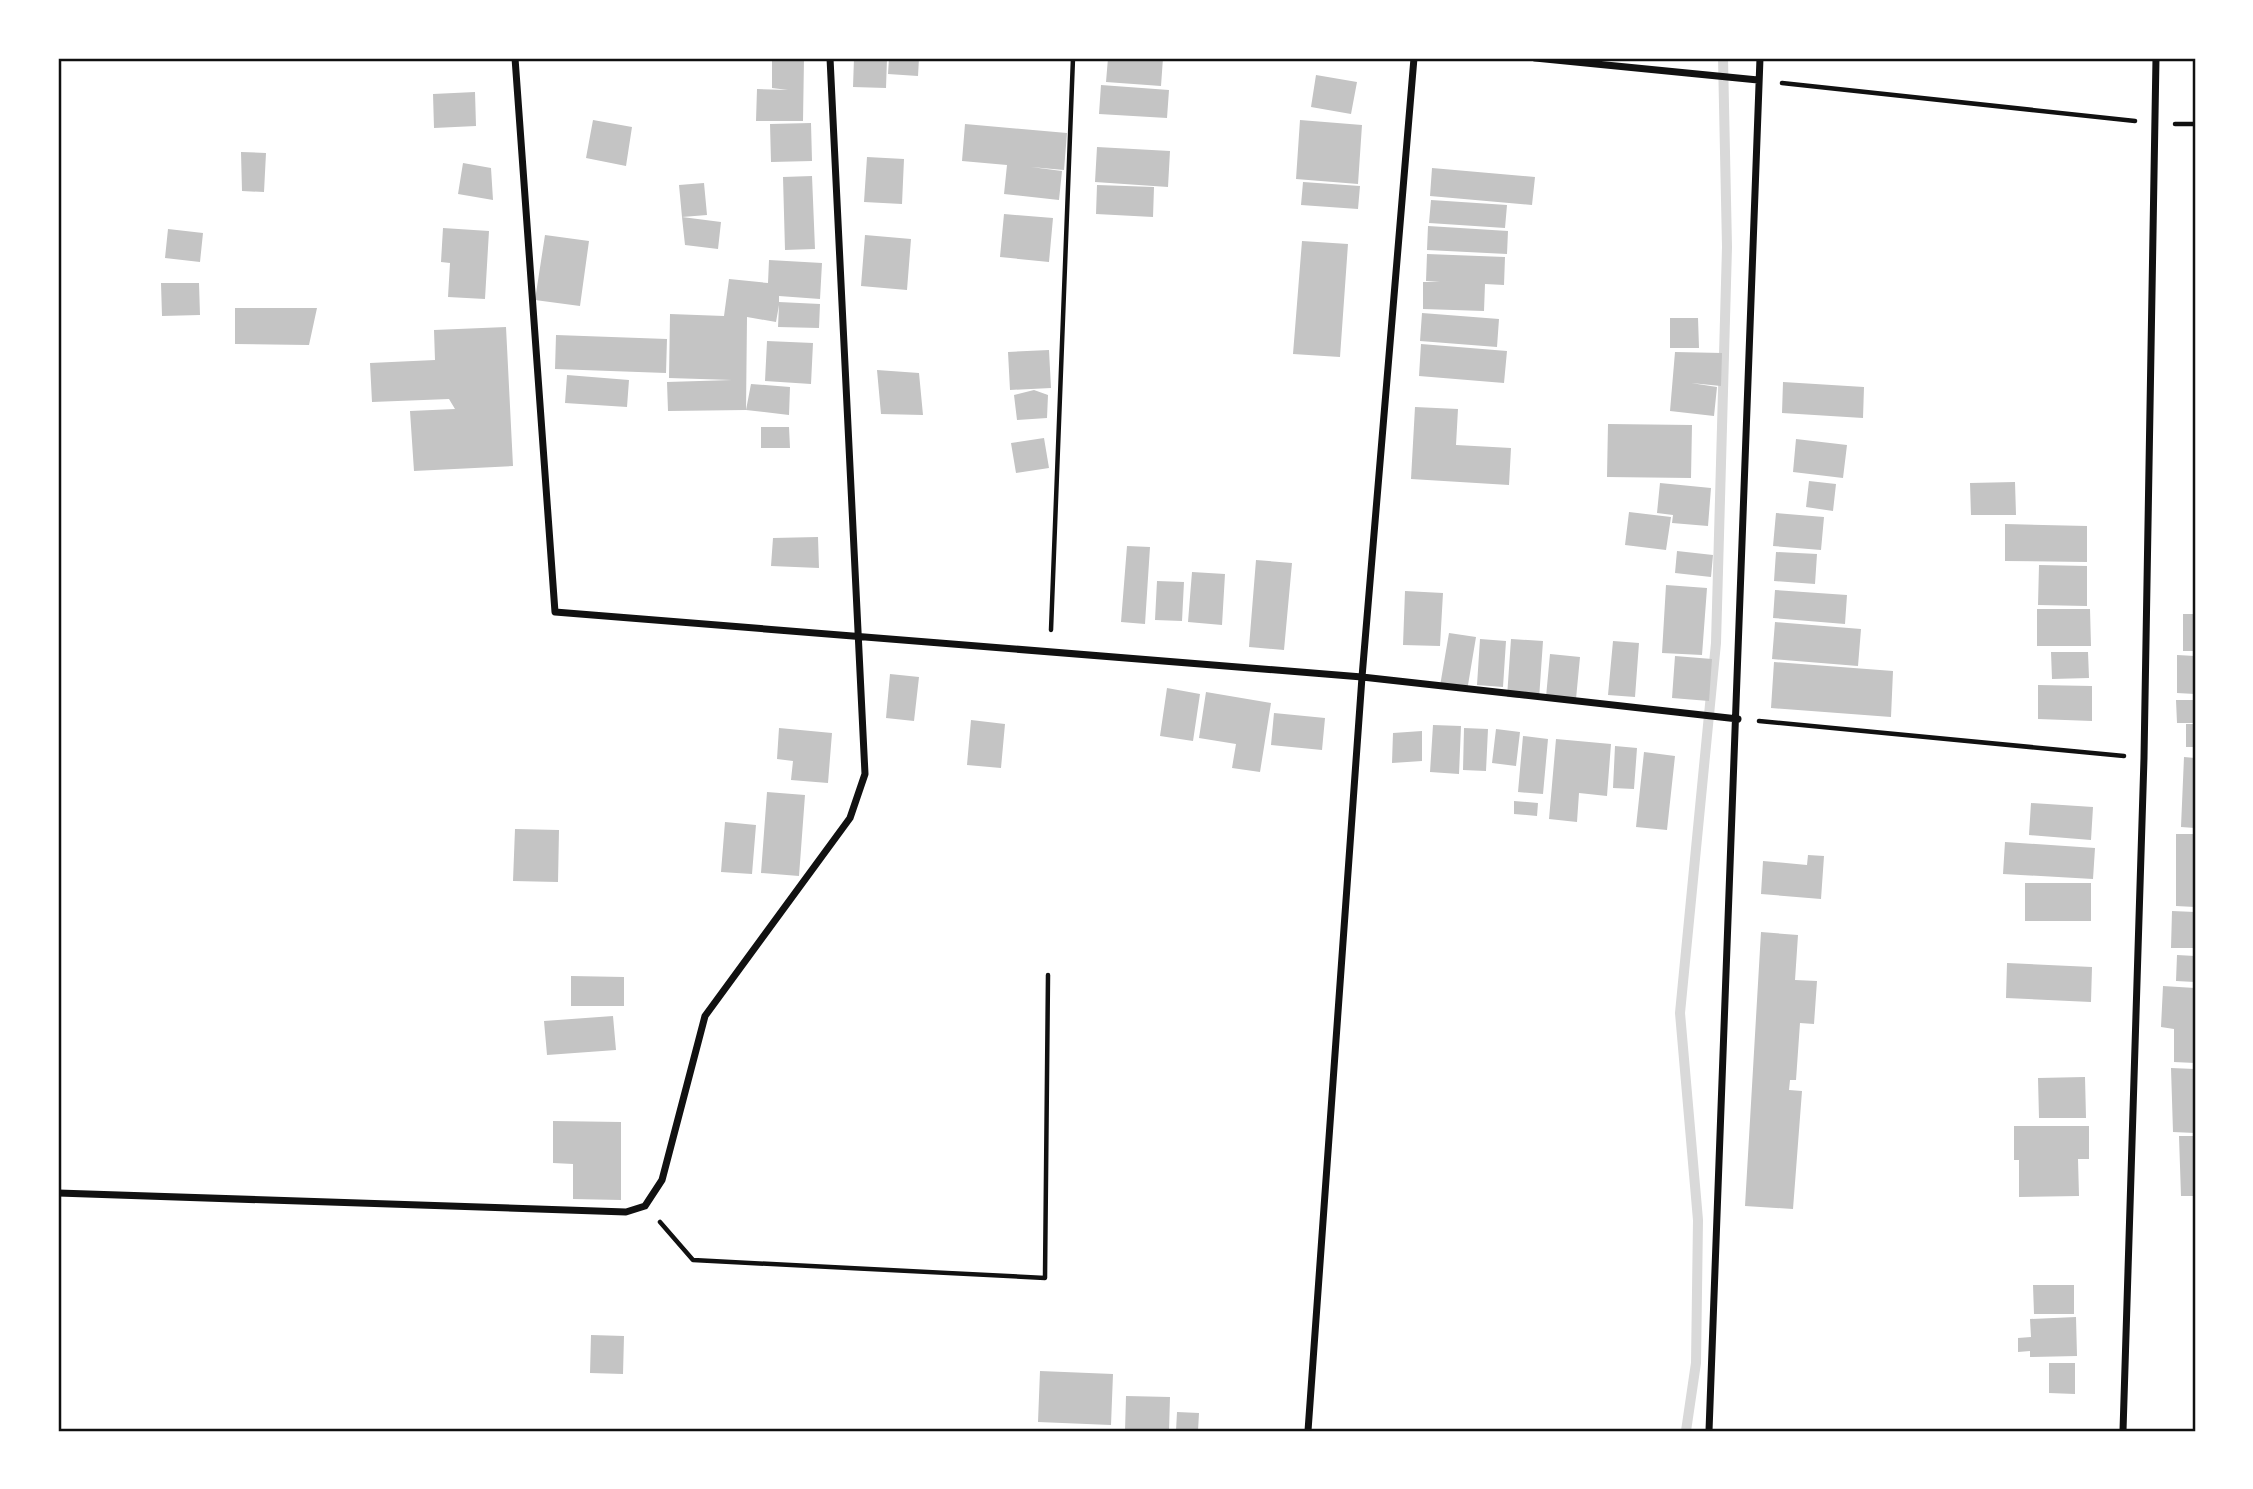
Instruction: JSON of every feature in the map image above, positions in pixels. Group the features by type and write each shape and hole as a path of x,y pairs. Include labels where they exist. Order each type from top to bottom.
{"street":[{"path":"515,58 555,612 1362,677 1738,719"},
{"path":"58,1193 625,1212 645,1206 662,1180 705,1016 850,818 865,774 830,58"},
{"path":"1308,1431 1362,677 1414,58"},
{"path":"1535,58 1758,80"},
{"path":"1709,1431 1738,719 1760,58"},
{"path":"2123,1431 2144,758 2155,58"}],"path":[{"path":"1050,651 1073,58"},
{"path":"1758,80 2154,123"},
{"path":"1738,719 2144,758"},
{"path":"645,1206 693,1259 1045,1278 1048,975"}],"building":[{"path":"772,58 804,58 803,121 756,121 757,89 788,90 772,88"},
{"path":"854,58 887,58 886,88 853,87"},
{"path":"889,58 919,58 918,76 888,74"},
{"path":"1108,58 1163,58 1161,86 1106,82"},
{"path":"1316,75 1357,82 1351,114 1311,107"},
{"path":"1101,85 1169,90 1167,118 1099,114"},
{"path":"475,92 476,126 434,128 433,94"},
{"path":"593,120 632,127 626,166 586,158"},
{"path":"1300,120 1362,125 1358,184 1296,179"},
{"path":"811,123 812,161 771,162 770,124"},
{"path":"965,124 1067,133 1064,170 1031,167 1062,171 1059,200 1004,194 1007,165 962,161"},
{"path":"1097,147 1170,151 1168,187 1095,182"},
{"path":"241,152 266,153 264,192 242,191"},
{"path":"867,157 904,159 902,204 864,202"},
{"path":"463,163 491,168 493,200 458,194"},
{"path":"1432,168 1535,177 1532,205 1430,196"},
{"path":"812,176 815,249 785,250 783,177"},
{"path":"1303,182 1360,186 1358,209 1301,205"},
{"path":"704,183 707,215 682,217 679,185"},
{"path":"1097,185 1154,187 1153,217 1096,214"},
{"path":"1431,200 1507,205 1505,228 1429,223"},
{"path":"1004,214 1053,218 1049,262 1000,257"},
{"path":"682,217 721,222 718,249 685,245"},
{"path":"1428,226 1508,231 1507,254 1427,250"},
{"path":"443,228 489,231 485,299 448,297 450,263 441,262"},
{"path":"168,229 203,233 200,262 165,258"},
{"path":"545,235 589,241 580,306 535,300"},
{"path":"865,235 911,239 907,290 861,286"},
{"path":"1302,241 1348,244 1340,357 1293,354"},
{"path":"1427,254 1505,257 1504,285 1485,284 1484,311 1423,309 1423,282 1440,282 1426,281"},
{"path":"769,260 822,263 820,299 779,296 779,302 820,304 819,328 778,327 779,305 776,322 747,317 746,410 668,411 667,382 732,380 669,378 670,314 724,316 729,279 768,283"},
{"path":"161,283 199,283 200,315 162,316"},
{"path":"235,308 317,308 309,345 235,344"},
{"path":"1422,313 1499,319 1497,347 1420,341"},
{"path":"1670,318 1698,318 1699,348 1670,348"},
{"path":"506,327 513,466 414,471 410,411 455,409 449,399 372,402 370,363 435,360 434,330"},
{"path":"556,335 667,339 666,373 555,369"},
{"path":"767,341 813,343 811,384 765,381"},
{"path":"1421,344 1507,351 1504,383 1419,376"},
{"path":"1049,350 1051,388 1010,390 1008,352"},
{"path":"1675,352 1722,353 1721,386 1691,383 1717,387 1714,416 1670,411"},
{"path":"877,370 919,373 923,415 881,414"},
{"path":"567,375 629,380 627,407 565,403"},
{"path":"1783,382 1864,387 1863,418 1782,413"},
{"path":"751,384 790,387 789,415 746,410"},
{"path":"1034,390 1048,395 1047,418 1017,420 1014,395"},
{"path":"1415,407 1458,409 1456,445 1511,448 1509,485 1411,479"},
{"path":"1608,424 1692,425 1691,478 1607,477"},
{"path":"761,427 789,427 790,448 761,448"},
{"path":"1044,438 1049,468 1016,473 1011,443"},
{"path":"1796,439 1847,445 1843,478 1793,472"},
{"path":"1809,481 1836,484 1833,511 1806,507"},
{"path":"2015,482 2016,515 1971,515 1970,483"},
{"path":"1660,483 1711,488 1708,526 1672,523 1673,515 1657,513"},
{"path":"1629,512 1671,517 1666,550 1625,545"},
{"path":"1776,513 1824,517 1821,550 1773,546"},
{"path":"2005,524 2087,526 2087,562 2005,561"},
{"path":"818,537 819,568 771,566 773,538"},
{"path":"1127,546 1150,547 1145,624 1121,622"},
{"path":"1677,551 1713,555 1711,577 1675,573"},
{"path":"1776,552 1817,554 1815,584 1774,581"},
{"path":"1256,560 1292,563 1284,650 1249,647"},
{"path":"2039,565 2087,566 2087,606 2038,605"},
{"path":"1192,572 1225,574 1222,625 1188,622"},
{"path":"1157,581 1184,582 1182,621 1155,620"},
{"path":"1666,585 1707,588 1702,655 1662,653"},
{"path":"1775,590 1847,595 1845,624 1773,618"},
{"path":"1405,591 1443,593 1440,646 1403,645"},
{"path":"2037,609 2090,609 2091,646 2037,646"},
{"path":"2183,614 2195,614 2195,651 2183,651"},
{"path":"1775,622 1861,629 1858,666 1772,659"},
{"path":"1449,633 1476,637 1467,691 1440,686"},
{"path":"1480,639 1506,641 1503,687 1477,685"},
{"path":"1511,639 1543,641 1539,699 1507,697"},
{"path":"1613,641 1639,643 1635,697 1608,695"},
{"path":"2051,652 2088,652 2089,678 2052,679"},
{"path":"1550,654 1580,657 1576,699 1546,697"},
{"path":"2177,655 2195,656 2195,694 2177,693"},
{"path":"1675,656 1712,659 1709,701 1672,698"},
{"path":"1774,662 1893,671 1891,717 1771,708"},
{"path":"890,674 919,677 914,721 886,718"},
{"path":"2038,685 2092,686 2092,721 2038,719"},
{"path":"1167,688 1200,694 1193,741 1160,736"},
{"path":"1206,692 1271,703 1260,772 1232,768 1236,744 1199,738"},
{"path":"2176,700 2195,700 2195,723 2177,723"},
{"path":"1274,713 1325,718 1322,750 1271,745"},
{"path":"971,720 1005,724 1001,768 967,765"},
{"path":"2186,724 2195,724 2195,747 2186,747"},
{"path":"1433,725 1461,726 1459,774 1430,772"},
{"path":"779,728 832,733 828,783 791,780 793,761 777,759"},
{"path":"1464,728 1488,729 1486,771 1463,770"},
{"path":"1496,729 1520,732 1516,766 1492,763"},
{"path":"1422,731 1422,761 1392,763 1393,733"},
{"path":"1523,736 1548,739 1543,794 1518,792"},
{"path":"1556,739 1611,744 1607,796 1579,793 1577,822 1549,819"},
{"path":"1615,746 1637,748 1634,789 1613,788"},
{"path":"1644,752 1675,756 1667,830 1636,827"},
{"path":"2184,757 2195,758 2195,828 2181,827"},
{"path":"767,792 805,795 799,876 761,873"},
{"path":"1514,801 1538,803 1537,816 1514,814"},
{"path":"2031,803 2093,807 2091,840 2029,835"},
{"path":"725,822 756,825 752,874 721,872"},
{"path":"515,829 559,830 558,882 513,881"},
{"path":"2176,834 2195,834 2195,907 2176,906"},
{"path":"2005,842 2095,848 2093,879 2003,874"},
{"path":"1808,855 1824,856 1821,899 1761,894 1763,861 1807,865"},
{"path":"2025,883 2091,883 2091,921 2025,921"},
{"path":"2172,911 2195,912 2195,948 2171,948"},
{"path":"1761,932 1798,935 1795,980 1817,981 1814,1024 1800,1023 1796,1080 1790,1080 1789,1090 1802,1091 1793,1209 1745,1206"},
{"path":"2177,955 2195,956 2195,982 2176,981"},
{"path":"2007,963 2092,967 2091,1002 2006,998"},
{"path":"571,976 624,977 624,1006 571,1006"},
{"path":"2163,986 2195,988 2195,1063 2174,1062 2174,1029 2161,1027"},
{"path":"613,1016 616,1050 547,1055 544,1021"},
{"path":"2171,1068 2195,1069 2195,1133 2173,1132"},
{"path":"2085,1077 2086,1118 2039,1118 2038,1078"},
{"path":"553,1121 621,1122 621,1200 573,1199 573,1164 553,1163"},
{"path":"2014,1126 2089,1126 2089,1159 2078,1159 2079,1196 2019,1197 2019,1160 2014,1160"},
{"path":"2179,1136 2195,1136 2195,1196 2181,1196"},
{"path":"2033,1285 2074,1285 2074,1314 2034,1314"},
{"path":"2076,1317 2077,1356 2030,1357 2030,1351 2018,1352 2018,1338 2031,1337 2030,1319"},
{"path":"591,1335 624,1336 623,1374 590,1373"},
{"path":"2049,1363 2075,1363 2075,1394 2049,1393"},
{"path":"1040,1371 1113,1374 1111,1425 1038,1422"},
{"path":"1126,1396 1170,1397 1169,1431 1125,1431"},
{"path":"1177,1412 1199,1413 1198,1431 1176,1431"}],"waterway":[{"path":"1686,1431 1696,1363 1698,1220 1680,1013 1716,643 1727,247 1723,58"}]}
